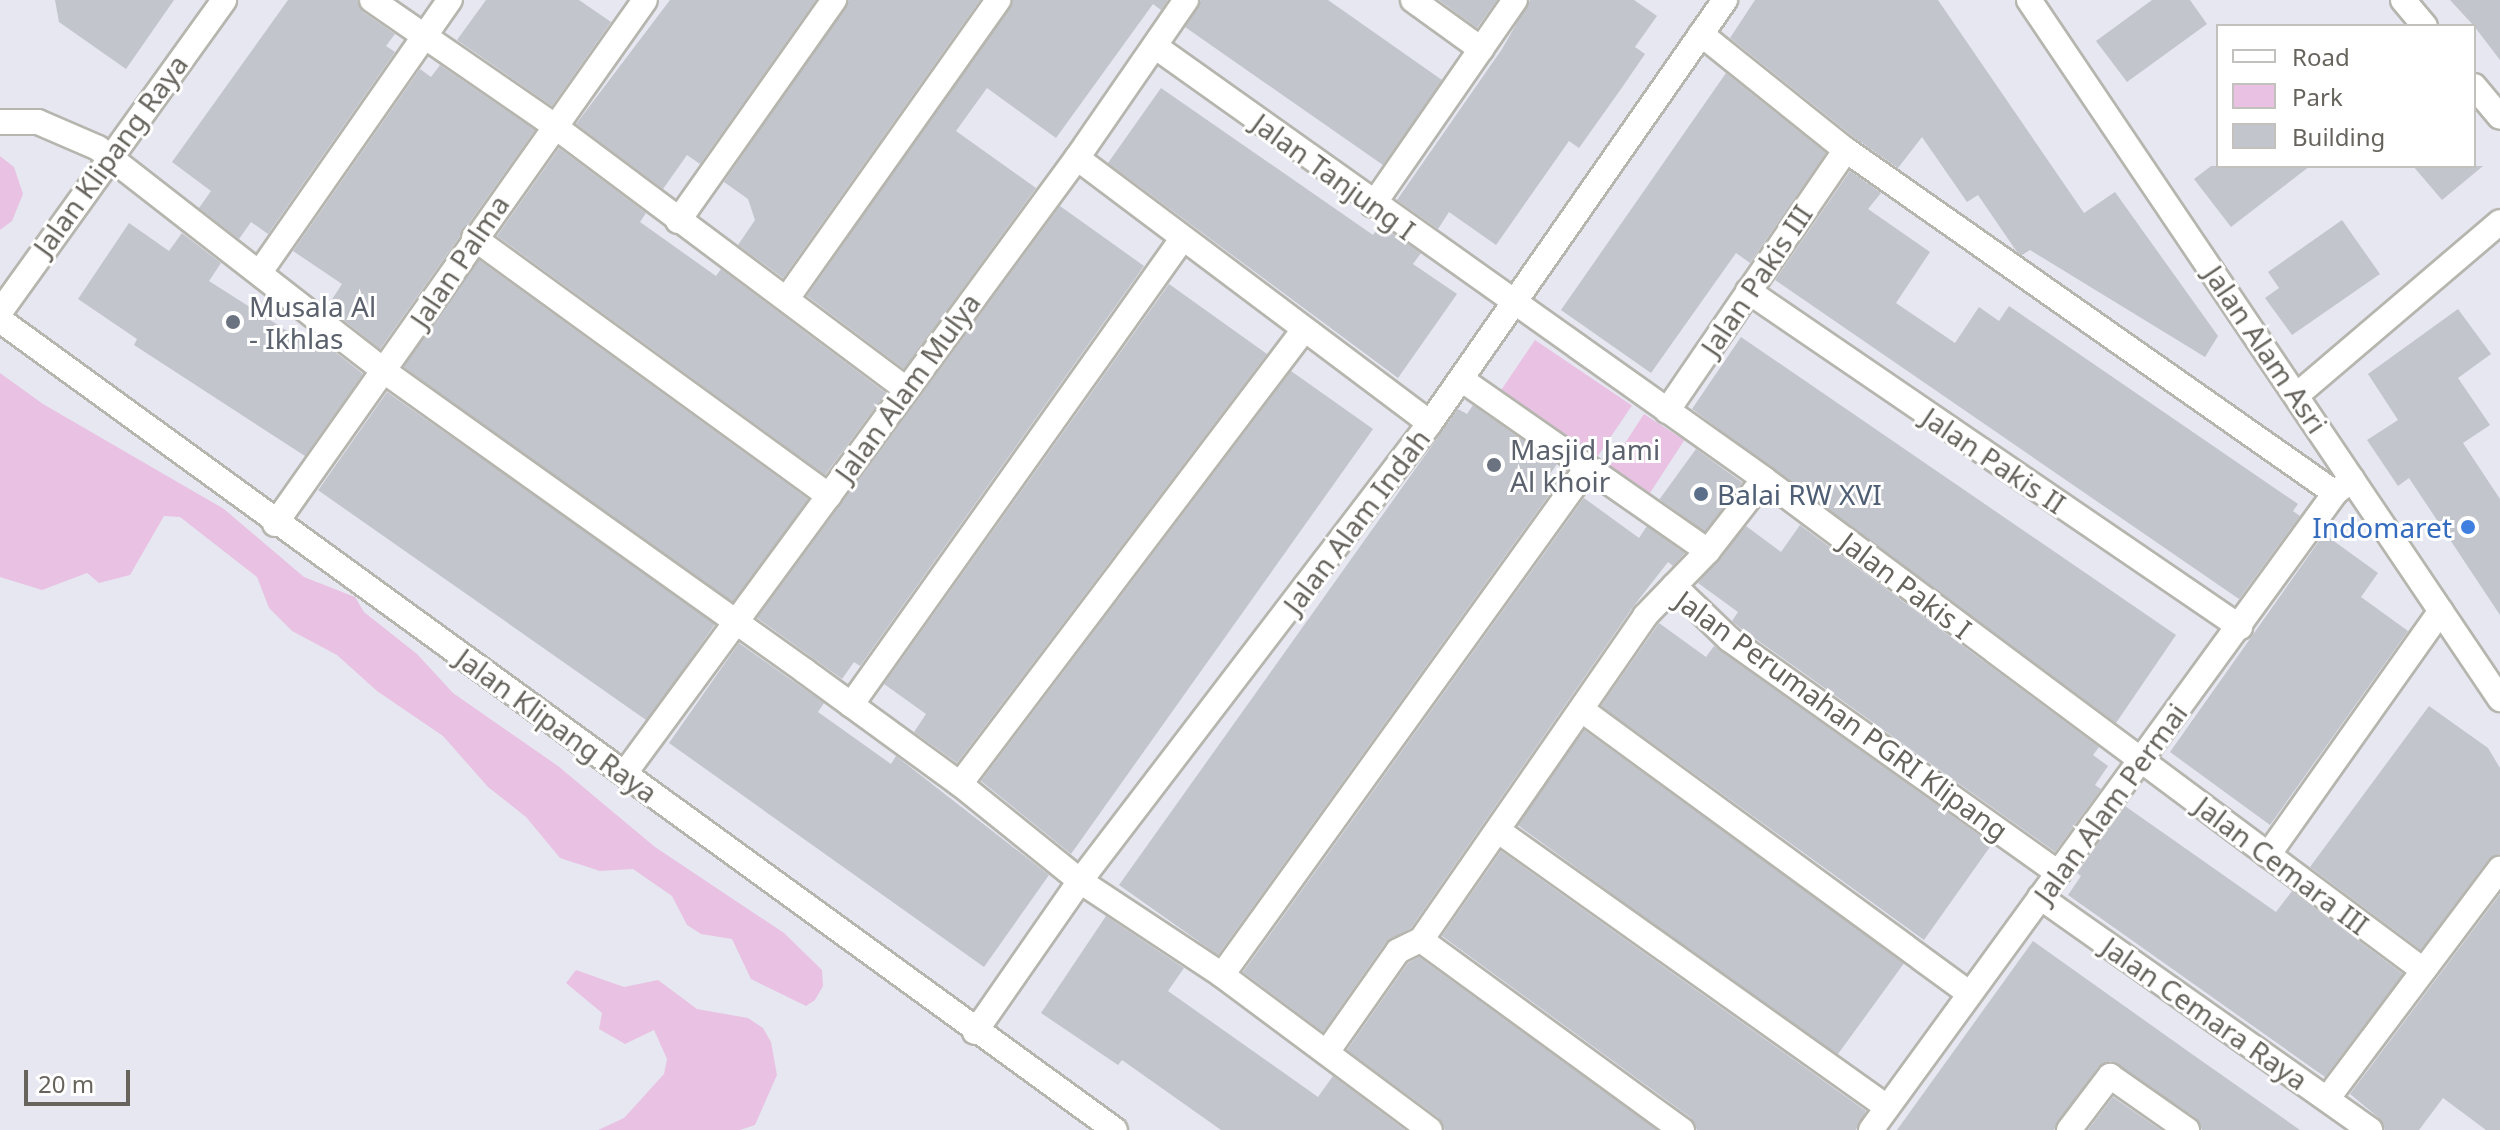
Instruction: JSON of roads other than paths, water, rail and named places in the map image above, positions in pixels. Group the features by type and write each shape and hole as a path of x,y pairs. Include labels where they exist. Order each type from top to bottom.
{"street":[{"name":"Jalan Klipang Raya","path":"0,312 224,0"},
{"path":"372,0 421,38 553,125 678,221 788,297 906,389"},
{"path":"260,272 450,0"},
{"name":"Jalan Palma","path":"275,524 553,125 645,0"},
{"path":"678,221 834,0"},
{"path":"788,297 998,0"},
{"name":"Jalan Alam Mulya","path":"625,773 1077,158 1186,0"},
{"path":"1413,0 1481,49"},
{"path":"1373,205 1515,0"},
{"name":"Jalan Alam Indah","path":"975,1032 1080,881 1430,423 1725,0"},
{"path":"2403,0 2423,24"},
{"name":"Jalan Alam Asri","path":"2036,2 2298,394 2344,486 2441,611 2500,699"},
{"path":"1701,34 1846,150 2344,486"},
{"name":"Jalan Tanjung I","path":"1156,47 1373,205 1514,301"},
{"path":"2476,88 2500,117"},
{"path":"0,122 38,122 109,157 384,371 960,784 1080,881 1222,975 1430,1130"},
{"name":"Jalan Pakis III","path":"1667,411 1846,150"},
{"path":"1077,158 1303,331 1430,423"},
{"path":"2298,394 2500,222"},
{"path":"474,238 829,496"},
{"path":"851,705 1182,239"},
{"name":"Jalan Pakis II","path":"1748,291 2240,627"},
{"name":"Jalan Pakis I","path":"1514,301 1764,479 2141,760"},
{"name":"Jalan Klipang Raya","path":"0,320 275,524 625,773 975,1032 1115,1130"},
{"path":"960,784 1303,331"},
{"path":"1461,379 1708,551"},
{"path":"1222,975 1587,468"},
{"path":"1674,586 1708,551 1764,479"},
{"name":"Jalan Alam Permai","path":"1871,1130 2344,486"},
{"name":"Jalan Perumahan PGRI Klipang","path":"1327,1052 1398,951 1421,940 1500,832 1645,616 1674,586 1729,639 2058,873"},
{"path":"2268,855 2441,611"},
{"path":"1582,710 1969,993"},
{"name":"Jalan Cemara III","path":"2141,760 2423,970"},
{"path":"1500,832 1887,1107"},
{"path":"2327,1099 2500,869"},
{"name":"Jalan Cemara Raya","path":"2040,897 2370,1130"},
{"path":"1421,940 1682,1130"},
{"path":"2069,1130 2110,1076 2187,1130"}],"place":[{"name":"Musala Al - Ikhlas","path":"233,322"},
{"name":"Masjid Jami Al khoir","path":"1494,465"},
{"name":"Balai RW XVI","path":"1701,494"},
{"name":"Indomaret","path":"2468,527"}]}
